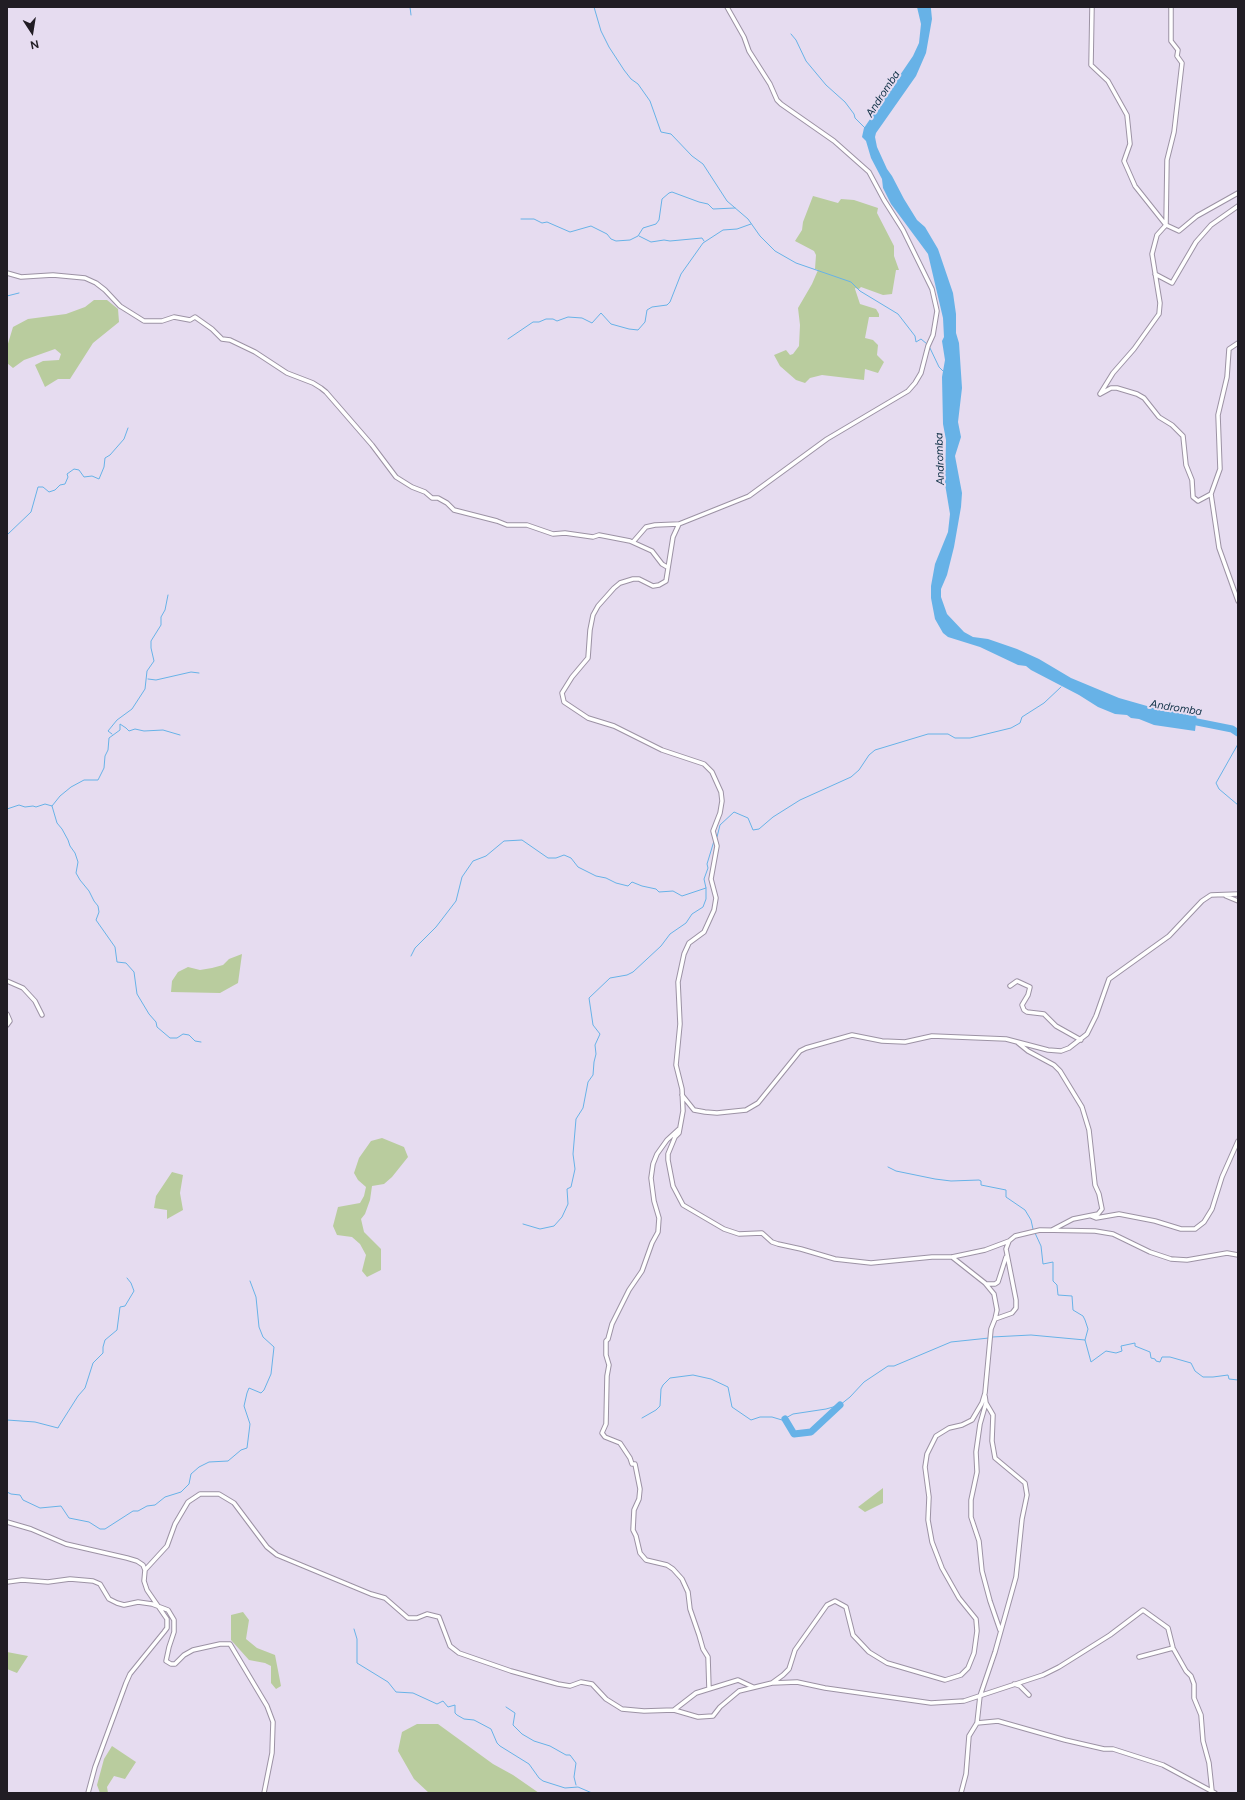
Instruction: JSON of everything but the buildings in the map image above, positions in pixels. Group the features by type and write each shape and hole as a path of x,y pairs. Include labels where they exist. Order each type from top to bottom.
{"street":[{"path":"633,542 646,527 679,524 749,496 826,440 902,396 915,383 921,373 928,345 933,335 936,311 932,289 903,230 884,200 873,178 869,172 834,141 777,100 770,84 749,51 744,38 727,7"},
{"path":"1092,7 1091,65 1108,81 1127,115 1130,144 1124,161 1135,186 1166,225 1179,231 1198,216 1238,193"},
{"path":"1171,7 1171,41 1178,50 1177,56 1182,63 1174,132 1167,160 1166,225 1157,235 1152,254 1160,303 1159,314 1134,349 1113,373 1100,395 1111,388 1117,388 1137,394 1144,398 1159,417 1172,424 1183,436 1185,460 1192,480 1193,497 1198,501 1211,494"},
{"path":"1155,274 1172,283 1196,242 1211,225 1238,206"},
{"path":"7,274 21,277 52,275 85,278 96,283 120,306 144,321 162,321 174,317 190,320 195,317 212,329 222,339 230,340 256,352 287,374 313,383 321,388 372,445 396,477 412,487 426,492 432,498 438,498 448,503 454,510 507,525 527,525 553,534 565,533 593,536 599,535 633,542 652,551 662,564 667,566"},
{"path":"1238,343 1229,349 1227,377 1218,415 1220,469 1211,494 1219,548 1238,601"},
{"path":"679,524 673,537 667,566 666,581 659,585 653,586 639,579 633,579 620,583 604,598 593,615 590,630 588,658 572,677 562,696 564,702 588,718 614,726 662,750 704,764 712,772 721,792 722,801 720,813 713,831 717,846 711,879 716,898 714,910 704,932 689,943 684,954 678,982 680,1024 676,1065 682,1089 683,1111 679,1133 675,1137 670,1148 668,1160 673,1186 683,1205 724,1229 739,1234 762,1233 772,1242 835,1259 871,1263 932,1257 952,1257 985,1250 1008,1241 1015,1236 1040,1230 1095,1231 1113,1234 1160,1257 1171,1259 1187,1260 1227,1253 1238,1255"},
{"path":"682,1095 694,1110 717,1113 746,1110 758,1103 800,1051 852,1035 882,1041 905,1042 932,1036 1006,1039 1048,1050 1061,1051 1069,1048 1087,1034 1092,1026 1110,979 1170,936 1202,901 1211,895 1238,894"},
{"path":"1224,895 1238,901"},
{"path":"7,981 22,988 35,1001 42,1015"},
{"path":"1010,986 1017,981 1030,987 1028,995 1022,1005 1024,1010 1026,1012 1044,1014 1056,1026 1081,1040"},
{"path":"7,1014 10,1021 7,1025"},
{"path":"1016,1041 1028,1051 1054,1065 1060,1071 1082,1107 1089,1130 1095,1185 1102,1209 1098,1214 1072,1219 1051,1230"},
{"path":"679,1129 667,1140 657,1154 653,1164 651,1178 654,1201 659,1218 658,1232 652,1243 642,1271 629,1290 612,1324 606,1342 606,1355 609,1365 607,1376 606,1424 602,1434 605,1438 620,1443 630,1458 632,1464 635,1464 640,1489 639,1499 634,1510 633,1530 640,1553 646,1560 667,1565 682,1579 688,1592 690,1609 703,1649 708,1658 709,1689"},
{"path":"1090,1216 1096,1218 1119,1214 1156,1221 1181,1229 1195,1229 1204,1222 1210,1213 1222,1177 1238,1141"},
{"path":"985,1283 990,1285 998,1282 1008,1241"},
{"path":"995,1319 1012,1312 1016,1308 1016,1300 1006,1254"},
{"path":"952,1257 985,1283 994,1294 996,1301 997,1310 991,1329 985,1393 986,1403 980,1424 976,1452 977,1472 971,1500 971,1517 979,1541 982,1571 1000,1631"},
{"path":"772,1683 789,1669 795,1650 827,1605 834,1601 846,1607 853,1635 869,1652 887,1663 945,1680 961,1675 968,1668 974,1653 978,1631 976,1619 950,1584 932,1542 928,1520 929,1497 925,1468 927,1454 936,1436 949,1428 962,1425 972,1420 982,1403 985,1393"},
{"path":"961,1793 966,1774 970,1736 977,1723 980,1696 995,1652 1016,1577 1027,1487 1025,1483 995,1458 992,1441 993,1416 986,1403"},
{"path":"145,1570 167,1546 175,1524 188,1502 200,1494 220,1494 234,1503 267,1547 277,1555 371,1594 385,1598 408,1618 417,1618 427,1614 439,1617 450,1646 459,1653 511,1671 558,1684 570,1686 581,1682 592,1684 606,1699 622,1709 644,1711 674,1710 698,1717 713,1716 720,1707 739,1691 772,1683 797,1682 825,1688 930,1703 964,1701 1043,1675 1059,1667 1110,1635 1143,1610 1168,1628 1173,1648 1186,1671 1191,1676 1194,1684 1194,1698 1201,1715 1203,1740 1214,1792"},
{"path":"7,1522 31,1529 66,1544 138,1561 143,1565 145,1570 144,1581 147,1590 167,1619 167,1628 130,1674 95,1767 88,1793"},
{"path":"7,1582 22,1580 48,1582 70,1579 93,1581 100,1584 109,1599 118,1603 124,1605 138,1602 152,1604 168,1610 174,1620 174,1632 166,1661 171,1664 175,1664 184,1655 193,1650 220,1644 230,1644 267,1706 273,1722 274,1731 272,1753 264,1793"},
{"path":"1138,1657 1173,1648"},
{"path":"674,1710 696,1693 738,1680 753,1687"},
{"path":"1013,1684 1020,1686 1029,1695"},
{"path":"977,1723 998,1721 1066,1740 1104,1749 1113,1749 1163,1766 1214,1792"}],"green space":[{"path":"813,196 838,203 841,199 854,200 878,208 877,213 894,246 894,256 899,270 896,270 892,294 883,295 861,287 859,289 855,288 860,304 876,309 879,314 879,317 869,317 865,338 873,340 878,345 877,355 884,362 878,373 865,369 864,380 822,375 810,378 805,383 796,380 780,366 774,355 786,350 790,355 793,354 799,346 800,325 798,308 812,284 818,270 815,269 816,255 814,251 795,241 802,230 803,222"},
{"path":"94,300 107,300 118,309 119,322 93,343 70,379 58,379 45,387 35,365 43,361 59,360 61,354 55,349 24,360 13,368 7,363 7,347 13,327 28,319 66,314 85,307"},
{"path":"242,954 238,983 220,993 171,992 172,981 178,972 188,967 200,970 223,965 229,959"},
{"path":"382,1138 404,1147 408,1157 392,1177 384,1184 372,1186 370,1200 365,1214 361,1219 364,1232 381,1249 381,1270 367,1277 362,1271 366,1255 360,1244 352,1237 337,1235 333,1226 338,1207 360,1203 364,1196 366,1187 358,1180 354,1173 359,1158 371,1141"},
{"path":"172,1172 183,1175 180,1193 183,1210 167,1219 167,1210 154,1208 156,1196"},
{"path":"883,1488 883,1503 865,1512 858,1507"},
{"path":"243,1612 249,1620 246,1639 257,1648 275,1655 281,1686 276,1689 271,1683 271,1666 265,1663 249,1660 231,1640 231,1615"},
{"path":"7,1652 28,1656 17,1673 7,1669"},
{"path":"417,1724 438,1724 493,1764 513,1775 539,1793 429,1793 414,1779 398,1751 402,1732"},
{"path":"112,1746 136,1762 125,1779 114,1776 107,1787 108,1793 100,1793 97,1785 104,1759"}],"water":[{"path":"917,7 931,7 932,19 926,53 916,76 876,133 875,137 877,147 887,169 917,220 925,227 938,249 953,293 956,314 956,333 959,343 962,388 958,422 961,437 955,456 962,493 954,547 947,575 941,589 941,597 947,614 964,632 973,637 988,639 1017,649 1039,659 1071,678 1119,698 1154,708 1197,714 1195,731 1154,725 1139,719 1131,718 1127,715 1115,714 1098,707 1026,666 1018,665 980,647 948,637 943,633 935,619 931,598 931,586 935,564 948,532 950,514 945,484 946,440 943,424 942,377 945,360 942,341 944,337 943,318 928,254 891,204 883,188 882,179 871,158 866,141 862,137 864,128 913,56 919,43 921,24"}],"waterway":[{"path":"410,7 411,15"},
{"path":"594,7 601,31 609,47 624,70 631,79 638,84 650,101 661,132 671,134 692,156 703,164 727,201 748,219 760,236 775,251 796,263 851,282 860,291 898,314 915,336 916,342 921,339 927,344"},
{"path":"791,34 796,40 806,61 826,85 845,102 854,114 855,118 865,128"},
{"path":"521,219 534,219 542,223 547,222 570,232 591,226 607,234 611,239 616,241 630,240 638,236 643,228 656,224 659,220 662,199 672,192 708,204 713,209 735,208"},
{"path":"508,339 533,322 539,322 546,319 553,319 557,321 568,317 582,318 592,323 601,313 611,324 638,330 645,322 647,310 652,307 667,305 670,302 681,274 703,243 723,230 737,229 751,224"},
{"path":"639,236 651,242 702,238 704,241"},
{"path":"7,296 19,293"},
{"path":"929,346 939,367 943,371"},
{"path":"7,535 31,512 38,487 43,487 49,492 55,490 60,485 65,484 68,477 67,474 74,469 79,470 84,477 92,476 99,479 104,467 105,458 110,455 124,439 128,428"},
{"path":"112,734 108,731 117,720 132,709 145,689 147,671 154,661 151,641 161,625 161,617 165,610 168,595"},
{"path":"148,679 156,680 191,672 199,673"},
{"path":"717,837 720,825 734,812 748,818 753,830 759,829 773,817 800,800 851,777 859,770 869,755 875,750 928,734 948,734 955,738 970,738 1011,728 1020,723 1022,717 1044,703 1061,687"},
{"name":"Andromba","path":"1187,720 1232,729 1238,733"},
{"path":"7,809 19,805 25,807 36,807 45,804 52,806 60,796 71,787 84,780 98,780 104,768 109,738 120,730 120,724 129,731 135,729 144,731 163,730 180,735"},
{"path":"1238,744 1216,783 1219,789 1238,805"},
{"path":"52,806 57,823 62,829 75,853 78,862 76,873 98,906 99,912 96,920 115,947 117,962 126,963 134,972 137,994 149,1014 156,1022 157,1027 170,1038 177,1038 183,1034 189,1035 195,1041 201,1042"},
{"path":"411,956 415,948 436,927 456,901 462,877 473,861 486,856 504,841 522,840 548,858 556,858 564,855 571,858 578,867 596,876 606,878 616,883 628,886 632,882 656,889 659,892 673,891 682,896 706,888 704,879 714,841"},
{"path":"523,1224 540,1229 554,1226 562,1217 568,1204 567,1189 571,1187 575,1169 573,1154 576,1119 583,1108 588,1082 593,1075 596,1054 595,1045 600,1034 593,1025 589,998 610,978 627,975 633,972 661,946 670,934 686,923 692,914 703,907 706,899 706,888"},
{"path":"888,1167 896,1171 935,1179 951,1181 979,1180 981,1181 981,1185 1006,1190 1006,1197 1025,1210 1031,1220 1033,1229"},
{"path":"1035,1233 1041,1246 1043,1264 1053,1262 1053,1281 1057,1285 1058,1295 1072,1296 1073,1310 1083,1316 1085,1320 1088,1329 1085,1340"},
{"path":"7,1420 35,1422 58,1428 78,1396 85,1388 93,1363 103,1353 105,1340 117,1330 120,1307 125,1306 134,1291 127,1278"},
{"path":"7,1492 20,1495 23,1500 40,1508 61,1506 69,1518 89,1522 100,1529 105,1529 133,1511 138,1511 147,1506 155,1505 165,1497 181,1492 189,1484 191,1474 199,1467 209,1462 228,1461 241,1450 247,1448 250,1424 244,1406 247,1393 249,1388 261,1393 264,1390 271,1374 274,1347 263,1337 259,1327 256,1297 250,1281"},
{"path":"992,1337 1031,1335 1085,1340 1091,1362 1106,1351 1116,1353 1122,1351 1121,1346 1135,1343 1135,1346 1150,1352 1151,1358 1155,1359 1156,1361 1160,1362 1162,1357 1170,1357 1191,1363 1195,1371 1203,1377 1228,1375 1229,1379 1238,1380"},
{"path":"642,1418 660,1406 661,1389 670,1378 693,1375 711,1379 728,1387 732,1407 751,1420 760,1417 772,1417 782,1420 793,1414 826,1409 840,1405 864,1382 888,1366 894,1366 951,1342 989,1338"},
{"path":"785,1419 794,1434 811,1432 840,1405"},
{"path":"354,1629 357,1639 357,1663 388,1682 396,1692 413,1693 437,1704 443,1701 448,1707 455,1705 455,1713 457,1715 464,1719 474,1720 491,1729 497,1743 529,1764 543,1781 565,1788 578,1787 592,1793"},
{"path":"506,1707 515,1713 513,1725 522,1734 534,1741 550,1746 566,1755 570,1755 576,1763 574,1777 576,1785"}]}
